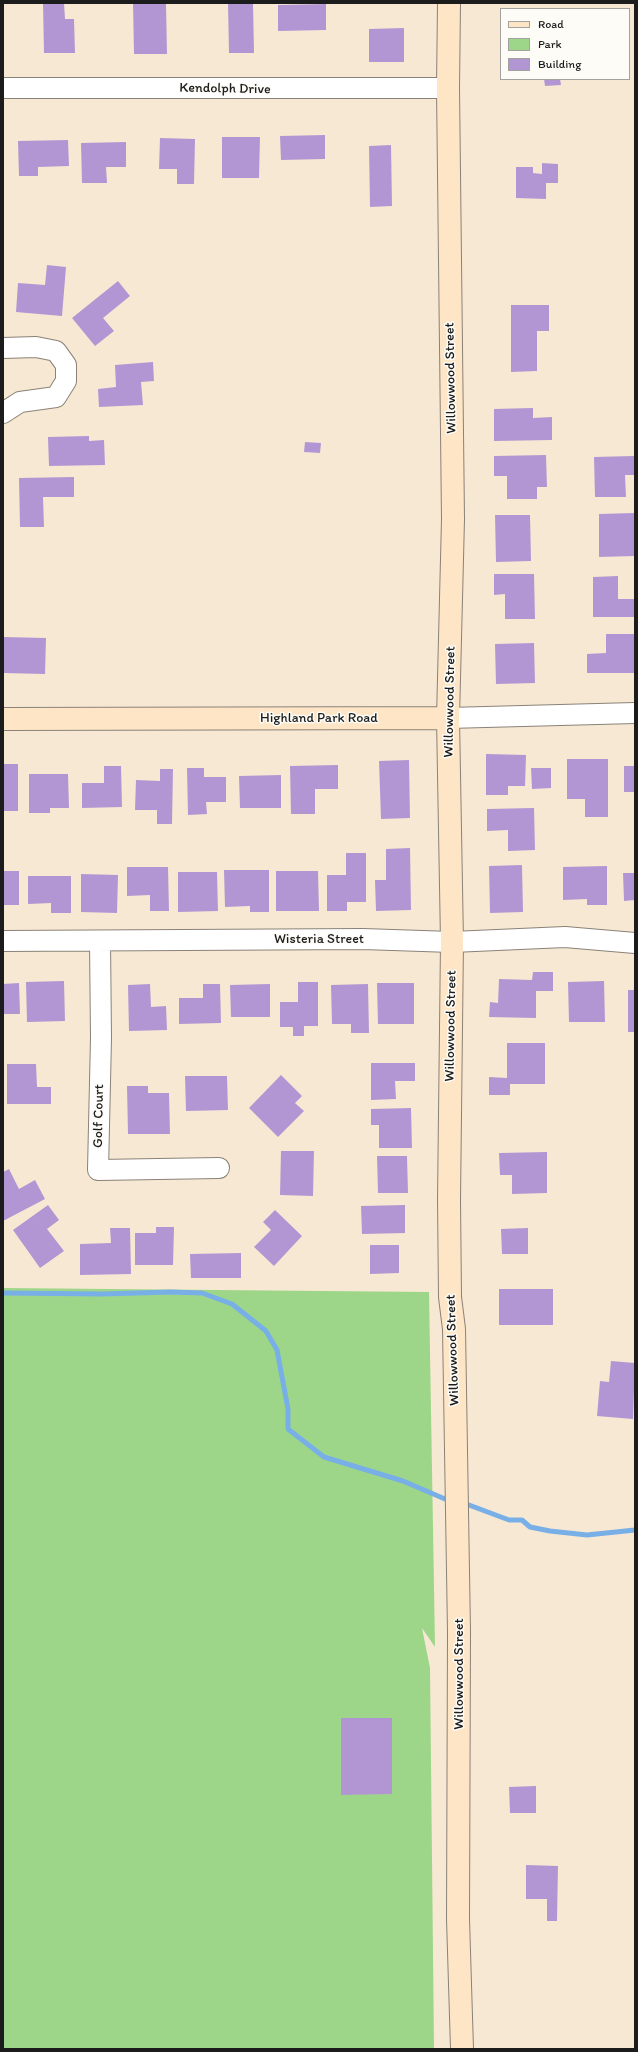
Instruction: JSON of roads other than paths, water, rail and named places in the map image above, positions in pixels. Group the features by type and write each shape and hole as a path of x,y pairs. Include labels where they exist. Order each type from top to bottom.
{"street":[{"name":"Willowwood Street","path":"449,3 448,88 453,519 448,718 452,942 449,1200 450,1297 454,1329 459,1624 458,1919 462,2049"},
{"name":"Kendolph Drive","path":"3,88 448,88"},
{"path":"3,348 36,347 56,351 66,365 66,381 56,397 20,402 3,414"},
{"name":"Highland Park Road","path":"3,719 448,718 635,712"},
{"name":"Wisteria Street","path":"3,941 363,939 452,942 565,937 635,943"},
{"name":"Golf Court","path":"100,941 101,1038 98,1170 219,1168"}],"waterway":[{"path":"3,1293 202,1293 232,1304 266,1331 277,1350 288,1409 288,1429 324,1457 403,1481 445,1499"},
{"path":"469,1505 509,1520 522,1520 530,1527 550,1531 587,1535 635,1530"}]}
